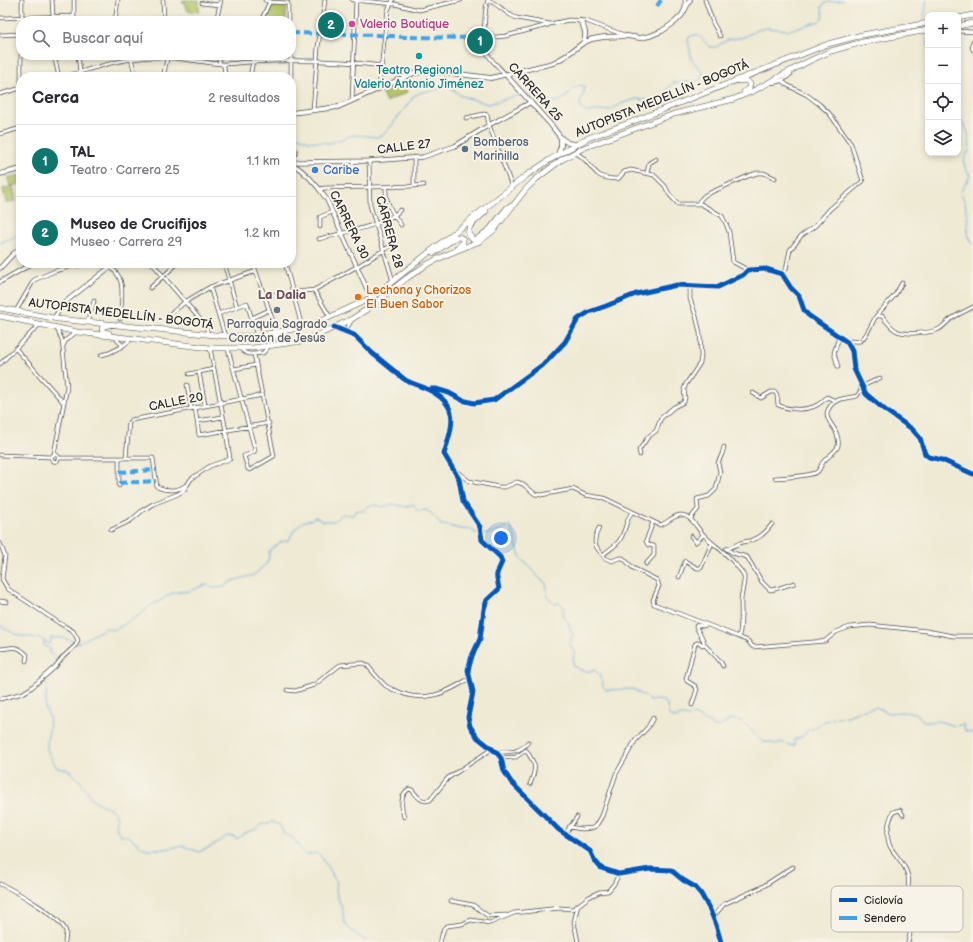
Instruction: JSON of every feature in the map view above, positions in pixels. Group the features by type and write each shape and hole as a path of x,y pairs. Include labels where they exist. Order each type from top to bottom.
{"highway":[{"path":"961,17 973,15"},
{"path":"961,25 973,23"},
{"name":"AUTOPISTA MEDELLÍN - BOGOTÁ","path":"0,308 56,318 225,336 254,336 302,328 330,317 370,298 394,281 512,186 575,144 828,44 862,35 925,24"},
{"name":"AUTOPISTA MEDELLÍN - BOGOTÁ","path":"0,316 77,332 210,348 241,349 302,341 334,328 369,308 413,274 430,263 480,241 494,230 512,205 536,179 574,152 661,118 687,110 712,105 748,93 819,56 846,46 925,31"},
{"path":"712,105 716,100 746,91 750,84 746,80 743,80 723,88 716,88"},
{"path":"491,203 487,210 469,228 468,233 472,238 477,239 485,234 507,208 512,205"},
{"path":"420,259 430,256 456,237 462,238 464,242 462,245 439,256 430,263"},
{"path":"55,328 91,331 95,328 92,324 62,321 56,318"},
{"path":"132,326 107,324 103,326 102,329 105,332 140,337 150,341"},
{"path":"248,348 285,342 287,339 286,336 283,335 258,338 254,336"}],"main road":[{"path":"296,112 338,107 401,78 420,72 432,71 470,74 489,78 553,63 584,43 598,38 627,36 640,38 654,35 675,22 685,10 690,0"},
{"path":"580,21 586,34 584,43"},
{"name":"CARRERA 25","path":"506,75 561,138 568,143 575,144"},
{"name":"CARRERA 25","path":"558,154 561,146 561,138"},
{"path":"0,174 16,170"},
{"path":"0,268 16,252"}],"street":[{"path":"22,0 22,16"},
{"path":"52,0 53,16"},
{"path":"74,0 74,16"},
{"path":"116,16 118,0"},
{"path":"163,0 164,16"},
{"path":"217,16 221,0"},
{"path":"265,0 289,2 288,16"},
{"path":"313,110 320,34 325,0"},
{"path":"352,0 392,2 416,10 422,10 461,0"},
{"path":"352,101 355,62 356,0"},
{"path":"488,0 512,17 550,24"},
{"name":"CARRERA 25","path":"488,0 485,12 486,49 488,54 506,75"},
{"path":"685,0 685,10"},
{"path":"705,0 713,23 720,36"},
{"path":"263,16 270,1"},
{"path":"379,89 388,10 392,2"},
{"path":"202,3 220,5"},
{"path":"0,18 16,19"},
{"path":"485,38 506,36 562,21 580,21 590,23 627,36"},
{"path":"961,31 973,32"},
{"path":"0,35 16,34"},
{"path":"973,41 973,50"},
{"path":"21,60 21,72"},
{"path":"55,60 58,72"},
{"path":"79,60 80,72 126,60"},
{"path":"130,60 134,72"},
{"path":"164,72 167,60"},
{"path":"197,60 220,64 254,62 355,62 381,66"},
{"path":"219,60 220,64 224,66 225,72"},
{"path":"251,72 254,62"},
{"path":"291,62 291,72"},
{"path":"770,82 775,83 790,76 791,71"},
{"path":"781,80 787,85 807,95 829,113 852,144 863,182 830,210 815,226 801,236 790,250 786,268 782,274"},
{"path":"0,94 16,89"},
{"name":"CALLE 27","path":"297,162 369,161 414,157 436,153 455,146 530,102"},
{"path":"466,118 486,114 512,186"},
{"path":"0,134 16,129"},
{"path":"574,152 580,155 597,174 602,177 618,179 624,172 631,170 654,175 678,204 683,205 698,203 722,216 729,232 733,262 748,270 766,269 782,274 791,288 799,296 804,310 808,315 847,342 852,351 854,369 866,394 912,429 920,438 925,454 929,457 942,460 973,474"},
{"path":"414,157 414,186"},
{"name":"CARRERA 30","path":"296,158 299,168"},
{"path":"647,173 649,163 656,159"},
{"name":"CARRERA 28","path":"369,161 368,187 370,205 394,281"},
{"name":"CARRERA 30","path":"296,166 320,189 327,200 341,233 358,266 370,298"},
{"path":"698,203 705,195 757,173 764,173 775,178"},
{"path":"320,189 424,185"},
{"path":"386,187 385,197 401,225"},
{"path":"319,239 376,224 395,216 400,210"},
{"path":"320,227 320,217 332,212"},
{"path":"264,296 314,290 392,246"},
{"path":"0,282 24,268"},
{"path":"16,312 34,280 65,268"},
{"path":"56,318 64,303 109,268"},
{"path":"111,268 119,276 122,286 120,319"},
{"path":"157,268 204,324 207,334"},
{"path":"150,288 173,268"},
{"path":"226,268 237,307"},
{"path":"255,268 273,321 274,333"},
{"path":"286,268 302,328"},
{"path":"427,389 436,389 449,393 462,400 474,403 494,400 545,363 562,346 574,324 584,315 636,294 677,285 718,287 743,275 748,270"},
{"path":"169,315 185,302 210,287 229,279 256,271"},
{"path":"847,342 862,340 867,334 869,326 876,316 895,295 902,283"},
{"path":"640,455 638,450 648,437 656,431 661,418 670,410 684,402 684,389 686,384 700,363 700,333 690,299 690,285"},
{"path":"210,287 225,336"},
{"path":"314,290 330,317"},
{"path":"88,321 94,301"},
{"path":"218,314 247,303 252,318 254,336"},
{"path":"876,316 882,316 892,328 901,333 920,333 935,331 950,320 973,307"},
{"path":"346,332 349,323 364,314 369,308"},
{"path":"252,318 269,310"},
{"path":"0,364 40,324"},
{"path":"51,458 54,454 67,387 61,335 55,328"},
{"path":"334,328 354,335 372,354 409,383 427,389 449,405 452,423 451,433 444,454 459,479 464,501 480,527 482,540 500,557 502,562 496,572 495,577 499,589 487,600 484,609 480,639 472,656 468,670 473,692 468,717 470,726 477,737 496,752 501,758 504,771 511,782 559,830 590,852 601,868 619,874 650,869 671,870 682,880 695,887 706,902 713,917 721,942"},
{"path":"63,346 70,336 77,332"},
{"path":"838,367 834,353 839,337"},
{"path":"117,340 121,343 121,347"},
{"path":"101,355 121,347 129,341"},
{"path":"241,349 246,354 254,354 263,353 269,346"},
{"path":"0,455 51,458 54,461 58,458 153,458 158,488 177,491 182,489 212,465 230,459 210,348"},
{"path":"16,349 64,403"},
{"path":"228,349 256,450 243,457 248,469 250,470 274,457 269,423 254,354"},
{"path":"234,369 256,365"},
{"path":"189,374 214,369"},
{"path":"198,372 205,405"},
{"path":"863,386 880,378"},
{"path":"775,478 797,477 819,471 823,462 837,450 839,444 836,431 827,414 828,410 836,401 846,397 857,396 861,390 860,380"},
{"path":"187,385 197,421 199,435 269,423"},
{"path":"753,393 761,398 771,392 775,392 777,395 778,405 790,409 810,408 817,405 827,397 836,401"},
{"name":"CALLE 20","path":"126,458 130,421 220,402 263,395"},
{"path":"197,421 223,417"},
{"path":"690,519 698,509 697,499 709,496 716,489 720,472 718,463 724,446"},
{"path":"54,454 58,455 58,458"},
{"path":"119,458 119,486"},
{"path":"452,468 469,481 499,487 506,487 517,482 523,484 535,494 541,495 573,489 585,495 604,498 660,525 667,523 675,516 681,515 690,519 703,535 730,556 744,577 739,637"},
{"path":"111,530 130,521 153,504 178,494 184,490 189,482"},
{"path":"603,555 620,540 626,521 632,512"},
{"path":"646,564 654,554 654,546 648,545 646,540 653,522"},
{"path":"722,550 743,541 751,541 757,538 772,524"},
{"path":"599,528 595,537 596,548 605,558 612,561 623,558 633,568 657,580 659,586 653,600 654,604 739,637 748,641 753,647 758,648 825,641 836,632 850,627 870,625 927,631 953,636 973,636"},
{"path":"691,536 696,542 703,535"},
{"path":"0,543 5,556 2,579 8,589 73,631 78,640 76,645 58,663 27,690 14,696 0,699"},
{"path":"679,577 685,561 697,568 701,568 712,543"},
{"path":"727,549 747,557 762,582 770,590 794,583"},
{"path":"0,601 7,602"},
{"path":"704,644 702,636 696,627 698,625 702,626 707,624"},
{"path":"692,705 697,689 686,679 696,643 700,642 703,645 704,644 723,666"},
{"path":"0,649 12,646 20,649 27,655 26,661"},
{"path":"287,690 294,691 314,685 336,667 345,664 363,663 367,665 386,686 405,695 426,698 436,696 456,688 470,678"},
{"path":"569,827 582,829 596,826 602,816 616,774 635,742 648,728 653,718"},
{"path":"496,752 518,750 524,748 528,742"},
{"path":"404,817 401,802 405,792 412,790 417,798 426,801 430,800 448,778 492,749"},
{"path":"501,758 516,758 526,750 533,760 535,772 530,784"},
{"path":"903,815 900,810 893,812 890,818 888,838 891,847 903,862 908,874 908,886"},
{"path":"565,834 577,817"},
{"path":"713,917 724,904 762,887 793,867"},
{"path":"451,901 473,905 488,916 560,908 573,909 589,897 599,892 608,891 614,884 619,874"},
{"path":"0,884 28,899 55,919 66,932 65,942"},
{"path":"578,906 574,922 578,942"},
{"path":"440,942 446,926 462,924 471,920 490,923 498,921 507,915"},
{"path":"908,942 910,932"}],"green space":[{"path":"182,0 199,0 199,12 188,11"},
{"path":"274,4 286,5 286,16 266,16"},
{"path":"403,83 407,92 386,102 382,93"},
{"path":"16,176 16,185 10,186 8,178"},
{"path":"13,186 16,201 6,203 3,189"}],"waterway":[{"path":"525,93 533,94 551,102 555,102 563,99 574,88 581,85 584,86 584,90 580,106 585,112 610,110 623,103 636,99 654,101 661,98 673,83 698,81 703,76 702,71 692,60 688,40 692,35 698,36 710,47 716,47 727,40 744,37 757,30 766,28 789,30 820,21 823,17 822,7 825,3 843,0"},
{"path":"924,18 927,0"},
{"path":"296,136 309,141 329,143 353,135 378,137 385,133 414,96 422,92 447,88 453,89 461,96 488,104 522,94"},
{"path":"960,120 964,124 968,132 969,150 964,161 965,167 970,176 960,193 965,202 968,235 973,244"},
{"path":"0,243 16,236"},
{"path":"78,643 106,628 112,630 118,628 141,614 151,605 172,593 190,591 205,585 214,588 224,587 232,581 254,575 267,563 269,552 272,548 281,542 289,540 294,530 304,521 311,520 314,517 322,521 334,521 342,514 353,515 357,510 363,511 368,506 376,505 383,507 393,504 406,507 413,504 418,511 427,510 441,525 470,529 479,535"},
{"path":"482,535 497,532 508,526 511,527 519,554 522,559 538,577 545,582 547,586 547,596 555,604 560,603 564,607 562,615 568,622 573,635 570,643 574,651 573,666 585,672 595,670 600,676 606,690 636,690 639,694 644,695 650,701 663,701 667,704 668,714 673,718 682,716 689,717 690,715 693,715 712,724 712,727 718,727 732,719 742,721 763,742 770,742 777,745 781,742 793,746 795,745 794,740 803,736 808,730 815,728 825,721 848,716 876,707 889,713 916,713 922,720 927,722 938,721 955,726 963,724 965,731 973,733"},
{"path":"0,625 5,629 21,636 40,638 49,644 51,641 50,639 57,638 75,642"},
{"path":"44,642 44,646 51,649 49,653 54,656 59,667 47,682 45,709 50,723 47,748 57,768 66,769 71,772 79,780 94,801 111,809 115,813 117,817 116,828 121,835 130,837 140,846 147,849 165,849 183,846 199,852 212,846 227,836 237,839 245,833 257,829 261,825 273,822 280,825 283,833 293,838 305,855 316,853 321,856 337,883 336,893 342,908 345,924 367,942"}],"marked path":[{"path":"657,6 661,0"},
{"path":"296,33 485,38"},
{"path":"119,472 156,470"},
{"path":"119,483 156,481"}],"cycle path":[{"path":"431,389 449,393 462,400 474,403 494,400 545,363 565,342 578,319 589,312 636,294 677,285 718,287 743,275 748,270 766,269 782,274 791,288 799,296 804,310 808,315 847,342 852,351 854,369 866,394 885,410 912,429 920,438 925,454 929,457 942,460 973,474"},
{"path":"334,327 354,335 372,353 404,379 438,395 450,409 452,424 444,454 459,479 463,501 480,527 482,540 500,557 502,562 497,575 499,589 487,600 484,609 480,639 472,656 468,670 473,692 468,717 470,726 477,737 496,752 501,758 504,771 511,782 559,830 590,851 595,861 601,868 619,874 650,869 671,870 683,880 695,887 701,894 710,910 721,942"}],"place":[{"name":"Valerio Boutique","path":"352,24"},
{"name":"Museo de Crucifijos","path":"331,25"},
{"name":"TAL","path":"480,41"},
{"name":"Teatro Regional Valerio Antonio Jiménez","path":"419,56"},
{"name":"Bomberos Marinilla","path":"465,149"},
{"name":"Caribe","path":"315,170"},
{"name":"Lechona y Chorizos El Buen Sabor","path":"358,297"},
{"name":"Parroquia Sagrado Corazón de Jesús","path":"277,310"}],"district":[{"name":"La Dalia","path":"282,295"}]}
